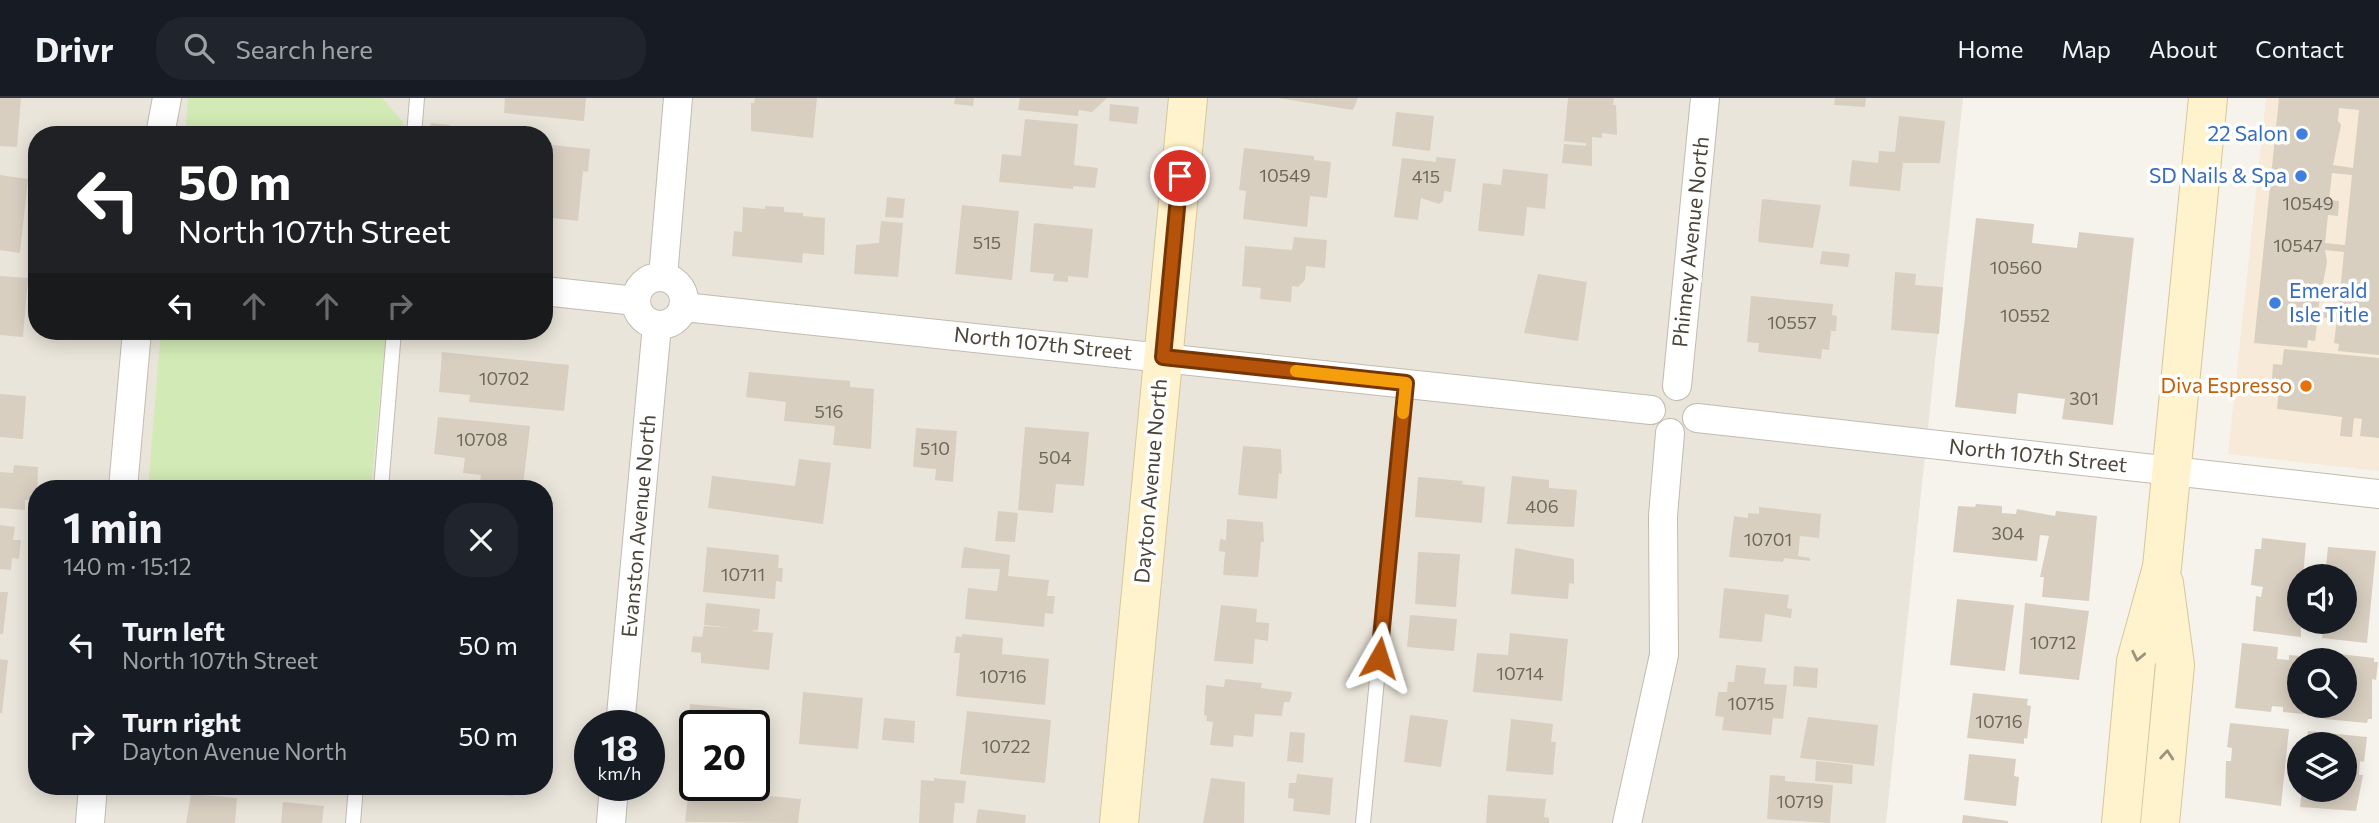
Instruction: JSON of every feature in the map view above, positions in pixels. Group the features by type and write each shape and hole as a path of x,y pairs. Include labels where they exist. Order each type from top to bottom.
{"main road":[{"name":"Dayton Avenue North","path":"1119,823 1188,98"},
{"path":"2121,823 2136,661 2162,567 2208,98"},
{"path":"2160,823 2175,665 2162,567"}],"street":[{"path":"162,126 167,98"},
{"path":"663,277 678,98"},
{"name":"Phinney Avenue North","path":"1677,386 1705,98"},
{"path":"663,277 678,284 685,299 684,307 675,321 657,325 640,316 636,301 646,281 663,277"},
{"path":"553,293 636,301"},
{"name":"North 107th Street","path":"684,307 1651,410"},
{"name":"Evanston Avenue North","path":"621,710 657,325"},
{"path":"124,480 136,340"},
{"path":"1677,386 1696,399 1697,418 1685,431 1670,433 1657,425 1651,410 1652,403 1661,390 1677,386"},
{"name":"North 107th Street","path":"1697,418 2379,494"},
{"path":"1627,823 1664,655 1663,516 1670,433"},
{"path":"90,823 92,795"},
{"path":"611,823 613,801"}],"lane":[{"path":"415,126 418,98"},
{"path":"382,480 393,340"},
{"path":"1363,823 1406,383"},
{"path":"353,823 355,795"}],"shaded area":[{"path":"0,98 1963,98 1886,823 0,823"},
{"path":"2266,98 2379,98 2379,471 2228,454"}],"green space":[{"path":"188,98 382,98 403,122 403,126 186,126"},
{"path":"160,340 385,340 372,480 149,480"}],"building":[{"path":"0,98 21,98 17,147 0,146"},
{"path":"505,98 586,98 584,121 504,113"},
{"path":"755,98 817,98 813,138 751,131 751,103 754,103"},
{"path":"955,98 974,98 973,106 954,104"},
{"path":"1020,98 1107,98 1092,112 1079,110 1078,116 1018,110"},
{"path":"1278,98 1358,98 1353,110"},
{"path":"1568,98 1614,98 1617,135 1602,133 1602,138 1592,137 1592,166 1562,163 1564,144 1586,146 1586,143 1564,141"},
{"path":"1835,98 1866,98 1865,107 1834,105"},
{"path":"2279,98 2379,98 2379,355 2338,351 2339,344 2334,343 2337,319 2318,317 2315,341 2308,340 2307,348 2254,343","holes":["2339,108 2359,110 2353,168 2333,165 2341,125 2338,121","2332,173 2352,175 2345,245 2325,243 2328,215 2338,216 2339,201 2329,200","2325,250 2344,252 2338,312 2318,310 2327,262"]},
{"path":"1110,104 1139,107 1137,124 1109,121"},
{"path":"1396,112 1434,116 1430,151 1392,146"},
{"path":"1899,116 1945,121 1940,163 1903,163 1900,191 1849,186 1852,160 1878,163 1879,151 1895,152"},
{"path":"1025,119 1078,124 1074,165 1098,168 1095,188 1073,186 1073,189 999,182 1002,154 1021,156"},
{"path":"431,123 450,125 450,126 430,126"},
{"path":"553,145 590,149 588,172 583,171 578,221 553,218"},
{"path":"1244,148 1314,156 1314,160 1331,162 1327,198 1310,196 1307,227 1243,219 1246,191 1239,190"},
{"path":"1436,157 1456,159 1451,192 1444,191 1443,201 1439,204 1421,198 1418,220 1394,217 1402,158 1436,162"},
{"path":"1503,169 1548,174 1545,209 1527,207 1524,236 1478,231 1483,183 1501,185"},
{"path":"0,175 28,179 20,253 0,250"},
{"path":"887,197 905,199 903,218 885,217"},
{"path":"1762,199 1821,205 1813,248 1758,242"},
{"path":"962,205 1019,211 1012,280 955,274"},
{"path":"765,206 784,207 784,212 825,218 824,255 803,253 802,263 732,256 734,231 742,232 743,207 765,209"},
{"path":"1976,218 2034,224 2032,243 2077,248 2079,232 2134,238 2113,425 2062,419 2065,399 2018,393 2016,414 1955,407"},
{"path":"881,221 903,223 898,277 854,274 856,245 879,243"},
{"path":"1034,223 1093,229 1088,278 1068,276 1068,282 1053,281 1054,274 1030,272"},
{"path":"1294,237 1327,240 1325,268 1306,266 1305,280 1298,287 1292,286 1291,302 1260,299 1261,288 1242,286 1245,246 1292,250"},
{"path":"1822,251 1850,254 1848,267 1820,264"},
{"path":"1895,272 1916,274 1915,285 1943,287 1939,334 1891,330"},
{"path":"1538,274 1587,282 1578,341 1524,333"},
{"path":"0,276 28,278 23,337 0,335"},
{"path":"1751,296 1833,304 1832,315 1837,316 1836,331 1831,331 1829,350 1822,349 1821,359 1758,352 1759,343 1747,342"},
{"path":"2284,349 2379,358 2379,438 2360,436 2362,419 2354,418 2352,437 2340,436 2342,417 2277,409 2280,380 2272,379 2273,364 2282,365"},
{"path":"442,352 569,365 564,411 469,402 470,395 439,392"},
{"path":"749,372 850,381 850,387 874,389 871,449 833,445 835,426 784,421 786,402 746,397"},
{"path":"0,394 26,396 23,439 0,437"},
{"path":"438,417 530,426 524,480 480,480 481,475 463,473 465,458 434,454"},
{"path":"1025,427 1089,432 1084,486 1056,484 1053,513 1018,510"},
{"path":"916,428 957,431 953,482 935,480 936,469 913,467"},
{"path":"1243,446 1281,449 1282,474 1279,473 1277,499 1238,495"},
{"path":"799,459 831,463 823,524 708,508 712,476 795,486"},
{"path":"14,465 38,467 38,480 28,480 25,510 0,508 0,472 13,473"},
{"path":"1512,476 1549,480 1549,488 1577,490 1574,527 1507,524"},
{"path":"1418,477 1463,481 1462,484 1485,487 1482,523 1415,517"},
{"path":"1976,504 2002,506 2002,513 2016,514 2017,509 2055,516 2056,511 2097,516 2089,601 2042,597 2044,577 2040,577 2049,536 2040,535 2037,561 1953,552 1958,506 1975,507"},
{"path":"1759,507 1821,514 1819,538 1800,536 1798,556 1810,558 1810,561 1784,558 1783,562 1729,557 1734,516 1748,518 1748,513 1759,514"},
{"path":"998,511 1018,513 1015,542 995,541"},
{"path":"1227,519 1263,522 1264,542 1261,542 1258,577 1223,575 1225,552 1219,551 1220,539 1226,540"},
{"path":"0,525 15,527 13,540 21,540 19,559 12,558 11,570 0,569"},
{"path":"2262,538 2306,543 2304,564 2287,564 2287,634 2301,634 2301,637 2253,631 2256,596 2261,597 2263,587 2251,585 2255,549 2261,549"},
{"path":"707,547 779,555 778,568 783,568 782,582 776,581 775,599 703,592"},
{"path":"964,547 1010,555 1008,576 1049,580 1047,596 1055,596 1053,614 1045,613 1044,627 965,619 968,588 997,591 1000,569 961,568"},
{"path":"2328,547 2376,551 2367,643 2322,638 2323,634 2357,634 2357,564 2326,564"},
{"path":"1515,548 1574,559 1574,584 1569,583 1568,599 1511,594"},
{"path":"1418,552 1460,554 1456,607 1415,604"},
{"path":"1724,588 1789,595 1787,608 1792,609 1791,618 1765,614 1762,642 1719,638"},
{"path":"0,592 8,592 3,634 0,634"},
{"path":"1957,599 2014,605 2005,671 1950,665"},
{"path":"706,603 760,609 758,630 750,631 773,633 769,670 701,663 701,653 691,652 693,636 702,637 704,626 732,628 704,625"},
{"path":"2025,603 2089,611 2079,680 2019,674"},
{"path":"1221,605 1257,609 1256,622 1269,623 1268,641 1255,639 1253,664 1214,661"},
{"path":"1410,615 1457,619 1454,651 1407,647"},
{"path":"1510,633 1568,639 1562,701 1473,692 1477,653 1508,655"},
{"path":"962,634 1003,638 1002,654 1049,659 1045,705 956,696 960,653 954,653 956,636 962,637"},
{"path":"2242,643 2278,647 2277,659 2287,660 2287,712 2283,712 2283,707 2272,706 2271,712 2235,708"},
{"path":"2357,656 2374,658 2374,662 2378,662 2376,680 2372,679 2372,719 2368,719 2367,723 2324,719 2357,718"},
{"path":"0,659 8,660 2,713 0,713"},
{"path":"1736,665 1766,668 1764,684 1787,685 1783,719 1773,718 1771,735 1722,730 1724,717 1715,716 1718,692 1727,692 1728,682 1734,682"},
{"path":"1794,666 1818,668 1817,688 1793,686"},
{"path":"1225,679 1262,683 1261,688 1292,692 1290,702 1284,702 1282,716 1255,714 1253,737 1234,735 1233,747 1210,745 1213,722 1206,721 1207,716 1204,715 1206,685 1224,687"},
{"path":"803,692 863,698 858,749 799,744"},
{"path":"1973,693 2028,699 2027,705 2031,706 2024,744 1967,738"},
{"path":"690,704 755,710 690,710"},
{"path":"967,711 1051,720 1045,783 960,774"},
{"path":"1410,715 1448,720 1441,767 1404,762"},
{"path":"1808,717 1878,725 1874,766 1800,758"},
{"path":"884,718 915,721 914,743 882,740"},
{"path":"1511,719 1553,724 1551,742 1556,742 1553,775 1506,771"},
{"path":"2230,723 2289,729 2281,806 2225,798 2226,761 2231,761 2232,748 2227,747"},
{"path":"1290,732 1305,733 1303,763 1287,761"},
{"path":"2357,736 2367,737 2364,762 2360,761 2359,775 2363,775 2356,811 2300,807 2301,802 2357,802"},
{"path":"1969,754 2016,759 2014,776 2019,777 2016,806 1964,800"},
{"path":"1816,761 1853,765 1852,784 1815,781"},
{"path":"1297,774 1333,778 1330,815 1293,811 1294,799 1288,798 1289,783 1296,783"},
{"path":"1770,775 1785,776 1785,781 1833,785 1830,823 1767,819"},
{"path":"934,778 966,781 964,803 955,803 953,823 919,823 921,780 934,781"},
{"path":"1211,778 1245,782 1244,823 1203,823"},
{"path":"191,795 237,798 235,823 186,823"},
{"path":"1488,795 1546,799 1544,817 1549,818 1549,823 1486,823"},
{"path":"770,796 801,799 798,823 685,822 687,801 770,801"},
{"path":"283,802 324,806 322,823 281,823"},
{"path":"978,809 1026,815 1025,823 976,823"},
{"path":"1963,815 2008,821 2008,823 1962,823"}],"slow traffic":[{"path":"1296,371 1406,383 1403,413"}],"place":[{"name":"22 Salon","path":"2302,134"},
{"name":"SD Nails & Spa","path":"2301,176"},
{"name":"Emerald Isle Title","path":"2275,303"},
{"name":"Diva Espresso","path":"2306,386"}],"route":[{"path":"1180,176 1163,357 1406,383 1379,658"}]}
